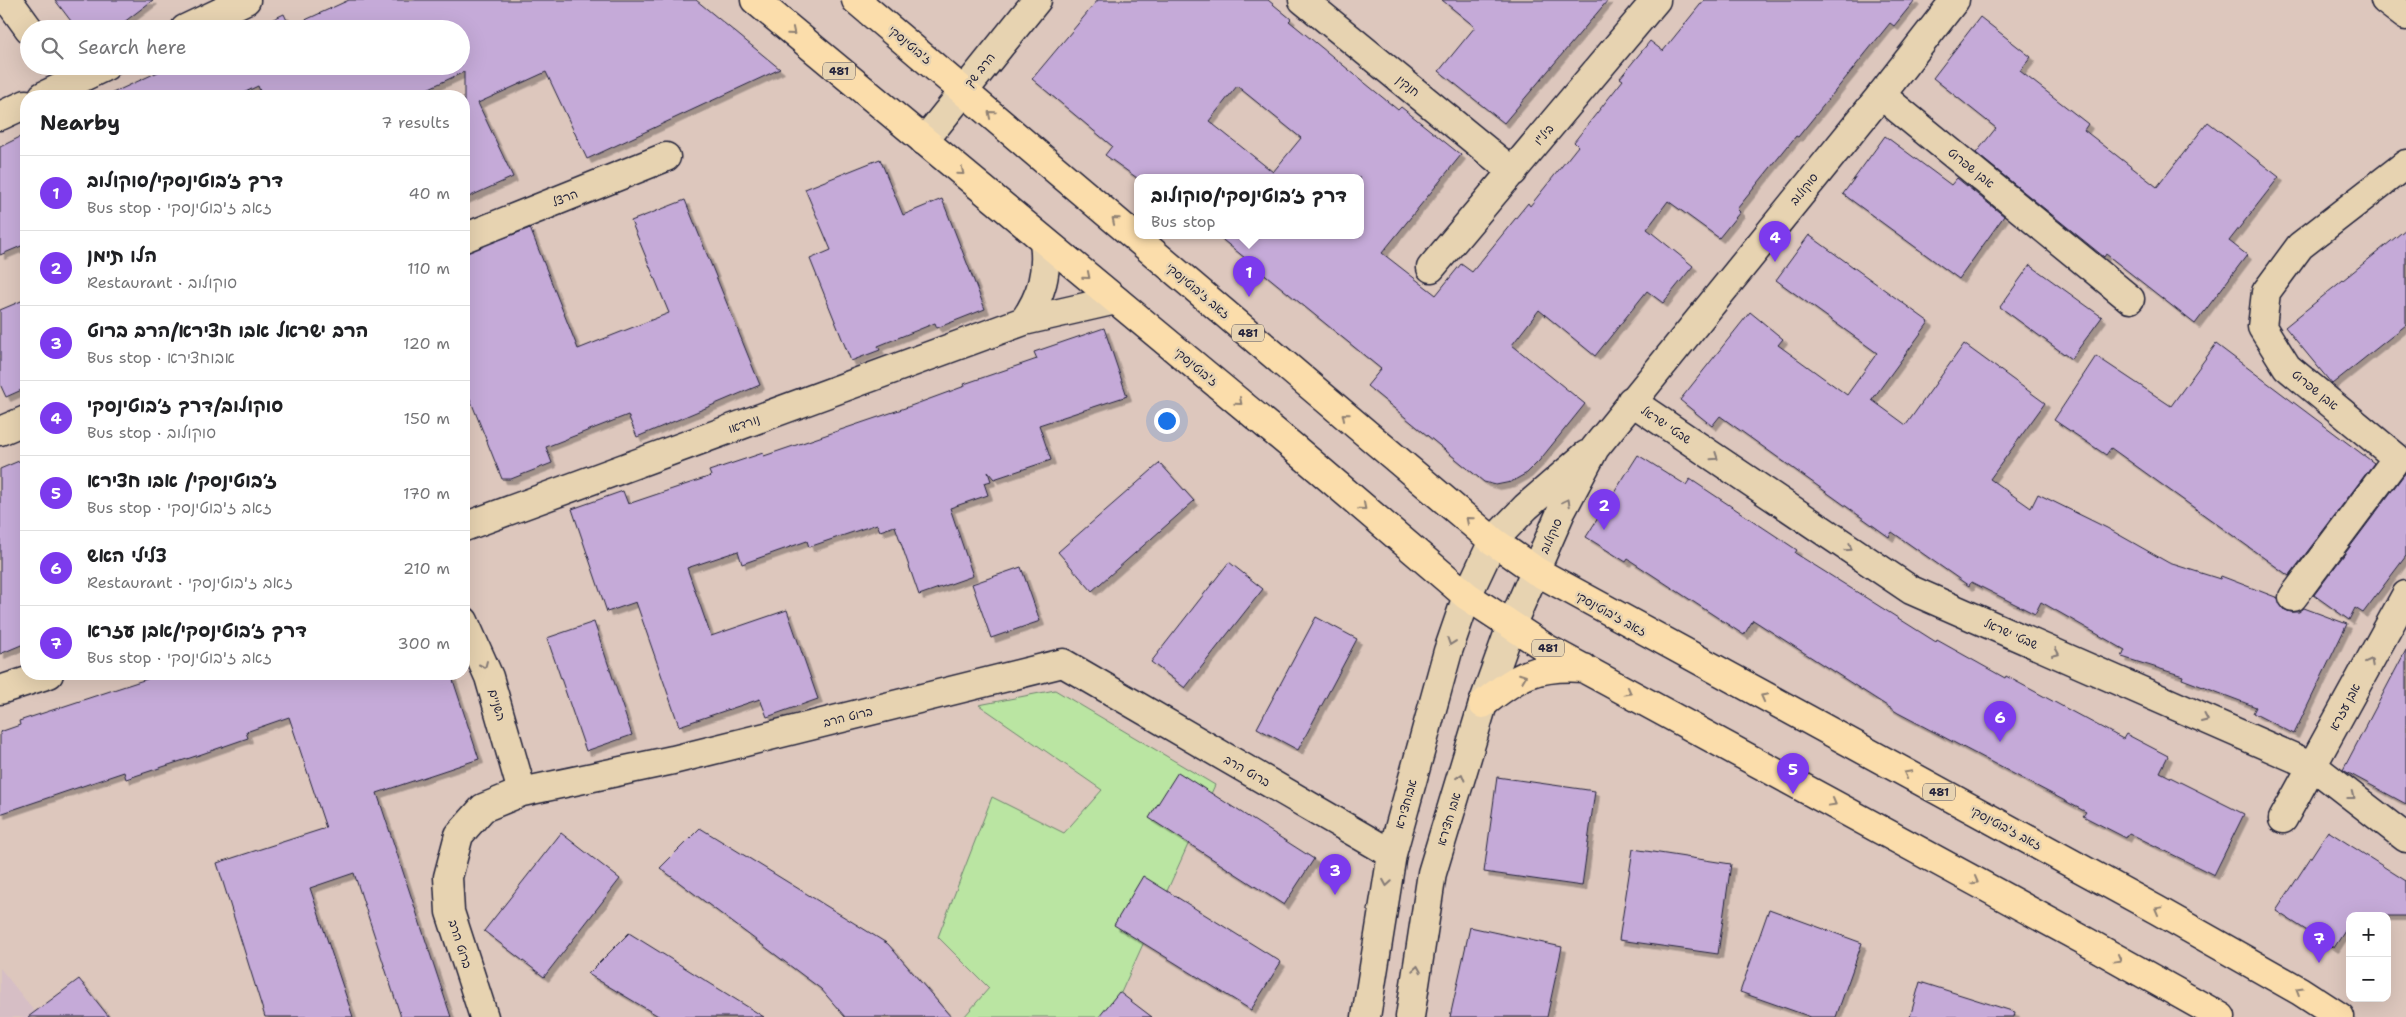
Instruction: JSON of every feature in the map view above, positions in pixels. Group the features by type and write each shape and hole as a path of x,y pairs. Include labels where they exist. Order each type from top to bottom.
{"main road":[{"name":"481","path":"755,0 924,142"},
{"name":"ז'בוטינסקי","path":"856,0 964,91"},
{"name":"זאב ז'בוטינסקי","path":"964,91 1134,235"},
{"name":"ז'בוטינסקי","path":"924,142 1116,300 1467,596"},
{"name":"זאב ז'בוטינסקי","path":"1138,239 1494,541 1536,571 2183,924 2300,991 2340,1017"},
{"name":"481","path":"1467,596 1511,626 1586,668 2221,1017"},
{"path":"1483,704 1511,681 1539,670 1563,667 1586,668"}],"street":[{"path":"8,0 22,20"},
{"path":"204,20 246,0"},
{"name":"הרב שך","path":"924,142 1038,0"},
{"name":"חנקין","path":"1303,0 1513,172"},
{"name":"ביל\"ו","path":"1431,268 1656,0"},
{"name":"סוקולוב","path":"1511,626 1561,512 1595,448 1631,401 1881,95 1955,0"},
{"path":"2385,0 2406,16"},
{"path":"54,90 85,75"},
{"name":"אבן שפרוט","path":"1881,95 2130,299"},
{"path":"0,116 20,107"},
{"name":"הרצל","path":"470,236 666,157"},
{"name":"אבן שפרוט","path":"2293,597 2397,458 2287,367 2262,326 2266,292 2300,246 2406,164"},
{"path":"1024,321 1036,303 1044,283 1046,260 1044,241"},
{"name":"נורדאו","path":"470,525 1024,321 1116,300"},
{"name":"שבטי ישראל","path":"1631,401 1911,590 2313,766 2406,838"},
{"path":"0,431 20,423"},
{"name":"סוקולוב","path":"1494,541 1526,507 1595,448"},
{"path":"1467,596 1494,541"},
{"name":"אבן עזרא","path":"2283,819 2406,595"},
{"name":"אבוחצירא","path":"1366,1017 1392,854 1448,651 1467,596"},
{"name":"אבו חצירא","path":"1410,1017 1432,873 1483,704 1511,626"},
{"name":"השניים","path":"470,635 489,678 522,792"},
{"name":"ברוט הרב","path":"484,1017 450,912 448,877 458,835 483,808 522,792 672,760 1062,663 1392,854"},
{"path":"0,690 31,680"}],"shaded area":[{"path":"0,968 39,1017 0,1017"}],"green space":[{"path":"1055,690 1215,785 1110,1017 964,1017 989,988 938,937 992,797 1064,833 1102,790 979,705"}],"building":[{"path":"55,0 153,0 127,20 70,20"},
{"path":"349,0 696,0 780,69 587,159 546,72 478,103 513,177 470,196 470,90 464,90 464,75 470,75 470,20 305,20"},
{"path":"1098,0 1268,0 1291,19 1289,21 1398,110 1401,107 1461,155 1382,253 1436,295 1461,264 1472,272 1528,203 1530,206 1578,146 1574,142 1623,80 1620,78 1650,41 1663,51 1704,0 1915,0 1894,26 1890,23 1798,137 1796,136 1737,209 1740,212 1719,238 1668,201 1647,229 1693,266 1663,303 1647,291 1595,356 1539,310 1512,345 1585,404 1527,473 1511,482 1496,485 1484,482 1367,386 1381,369 1222,239 1364,239 1364,174 1134,174 1134,176 1105,155 1112,146 1032,79","holes":["1237,86 1301,138 1273,172 1209,121"]},
{"path":"1442,0 1608,0 1504,123 1439,71 1475,27"},
{"path":"284,14 287,20 271,20"},
{"path":"1980,17 2031,57 2020,71 2088,124 2084,130 2157,187 2208,122 2279,177 2229,241 2247,255 2195,324 2106,254 2104,257 1976,153 1996,128 1933,78"},
{"path":"152,75 458,75 425,90 260,90 258,86 250,90 119,90"},
{"path":"1885,136 1951,185 1957,178 2004,216 1959,279 1843,194"},
{"path":"20,137 20,247 0,255 0,147"},
{"path":"880,159 903,215 942,199 985,309 937,328 935,323 878,346 880,350 851,361 810,259 831,250 805,189"},
{"path":"685,200 760,385 637,437 628,415 546,447 552,463 511,479 502,479 470,399 470,251 530,228 578,349 669,313 631,221"},
{"path":"2406,229 2406,325 2332,384 2285,327"},
{"path":"1809,235 1929,322 1872,400 1906,425 1964,344 2045,403 1990,479 2031,508 2038,494 2107,528 2169,563 2220,579 2221,576 2278,598 2283,609 2291,612 2299,612 2304,608 2347,624 2294,734 2253,713 2256,707 2182,679 2183,676 2122,657 2125,650 2041,602 2035,614 1971,582 1969,586 1892,532 1889,537 1720,416 1712,426 1680,400 1750,312 1783,339 1778,345 1847,395 1877,353 1776,280"},
{"path":"2030,265 2102,317 2071,359 2000,307"},
{"path":"20,302 20,391 6,397 0,384 0,310"},
{"path":"1104,328 1127,396 1039,425 1051,460 994,479 988,472 991,481 984,483 988,495 950,508 973,576 919,595 895,526 880,531 877,524 809,547 807,541 742,564 738,551 687,568 711,636 787,610 818,699 767,717 760,699 679,726 636,602 607,612 572,509 623,491 628,504 711,476 709,471 763,453 764,456 905,408 965,386 964,384 1037,359 1034,352"},
{"path":"2216,344 2374,463 2289,576 2111,448 2106,455 2054,420 2096,356 2171,406"},
{"path":"1638,455 1686,485 1690,479 1797,550 1795,553 1936,642 1937,640 2005,678 2006,676 2123,739 2126,734 2168,756 2160,772 2244,814 2214,875 2129,833 2126,838 2083,816 2086,812 1898,713 1753,620 1744,635 1628,559 1626,562 1586,537"},
{"path":"20,461 20,646 0,654 0,469"},
{"path":"1160,463 1194,501 1092,591 1058,552"},
{"path":"2406,472 2406,556 2363,613 2355,608 2349,620 2314,595"},
{"path":"1229,562 1263,589 1185,688 1151,662"},
{"path":"1021,567 1040,621 991,638 972,584"},
{"path":"1316,617 1357,639 1298,750 1257,728"},
{"path":"594,622 632,735 586,751 547,638"},
{"path":"2406,650 2406,804 2343,770"},
{"path":"144,680 453,680 479,759 377,793 451,1017 401,1017 354,873 310,888 353,1017 265,1017 217,863 326,828 289,717 246,732 248,738 199,755 126,779 124,772 0,814 0,732 20,725 19,721"},
{"path":"1178,772 1314,859 1284,905 1149,818"},
{"path":"1497,777 1595,791 1582,886 1484,872"},
{"path":"700,828 888,944 951,1017 845,1017 821,989 660,868"},
{"path":"2328,831 2406,881 2406,916 2391,916 2391,912 2346,912 2346,929 2334,948 2276,911"},
{"path":"561,833 620,879 544,977 484,931"},
{"path":"1633,849 1731,864 1718,954 1619,940"},
{"path":"1143,876 1281,962 1251,1010 1114,925"},
{"path":"1769,909 1862,943 1836,1017 1811,1017 1740,992"},
{"path":"1470,927 1562,947 1547,1017 1450,1017"},
{"path":"629,933 764,1017 660,1017 588,974"},
{"path":"79,979 109,1017 28,1017"},
{"path":"1920,982 2015,1012 2014,1017 1910,1017"},
{"path":"1119,992 1152,1017 1099,1017"}],"place":[{"name":"סוקולוב/דרך ז׳בוטינסקי","path":"1775,262"},
{"name":"דרך ז׳בוטינסקי/סוקולוב","path":"1249,297"},
{"name":"הלו תימן","path":"1604,530"},
{"name":"צלילי האש","path":"2000,742"},
{"name":"ז׳בוטינסקי/ אבו חצירא","path":"1793,794"},
{"name":"הרב ישראל אבו חצירא/הרב ברוט","path":"1335,895"},
{"name":"דרך ז׳בוטינסקי/אבן עזרא","path":"2319,963"}]}
